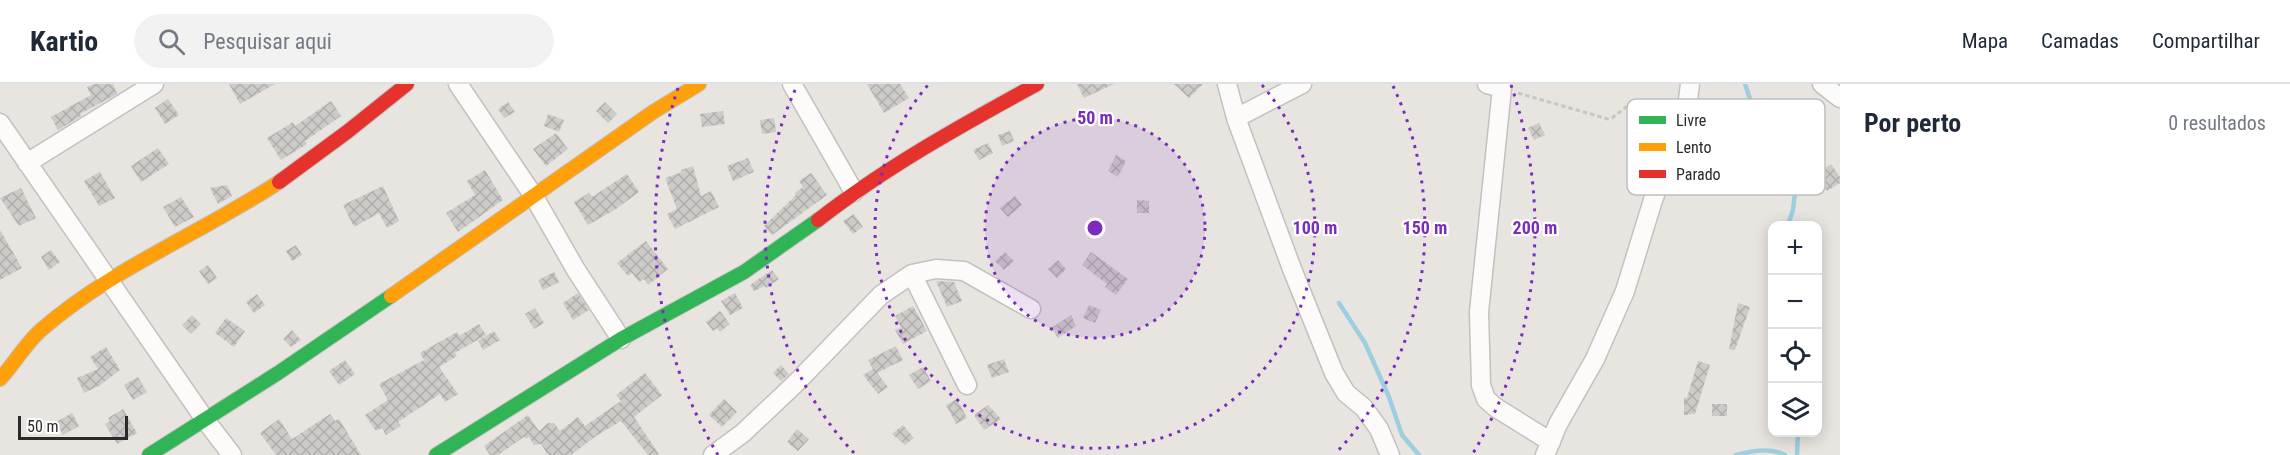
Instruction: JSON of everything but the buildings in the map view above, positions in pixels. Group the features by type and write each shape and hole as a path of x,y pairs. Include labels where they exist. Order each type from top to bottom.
{"street":[{"path":"27,163 154,84"},
{"path":"0,379 42,329 109,280 242,206 346,136 407,84"},
{"path":"458,84 533,195 576,270 621,339"},
{"path":"149,455 206,421 385,302 533,195 653,112 699,84"},
{"path":"792,84 854,192"},
{"path":"436,455 621,339 744,272 805,230 854,192 968,122 1037,84"},
{"path":"1227,84 1236,118 1292,269 1334,373 1346,393 1364,408 1379,429 1390,455"},
{"path":"1236,118 1302,84"},
{"path":"1688,99 1690,84"},
{"path":"1822,84 1840,99"},
{"path":"1494,86 1479,312 1480,385 1486,399 1548,448 1558,424 1595,359 1625,291 1655,195"},
{"path":"0,123 206,421 232,455"},
{"path":"713,455 744,433 881,295 912,274 936,269 964,271 1031,309"},
{"path":"912,274 967,385"}],"path":[{"path":"1494,86 1608,119 1627,107"}],"waterway":[{"path":"1745,84 1750,99"},
{"path":"1789,221 1795,195"},
{"path":"1339,303 1365,343 1389,397 1402,435 1419,455"},
{"path":"1797,455 1798,437"},
{"path":"1736,455 1767,450 1785,455"}],"traffic: fast":[{"path":"436,455 621,339 744,272 818,220"},
{"path":"149,455 278,373 391,296"}],"traffic: slow":[{"path":"391,296 653,112 699,84"},
{"path":"0,379 35,335 68,308 127,269 279,182"}],"traffic: jam":[{"path":"279,182 407,84"},
{"path":"818,220 897,164 1037,84"}]}
